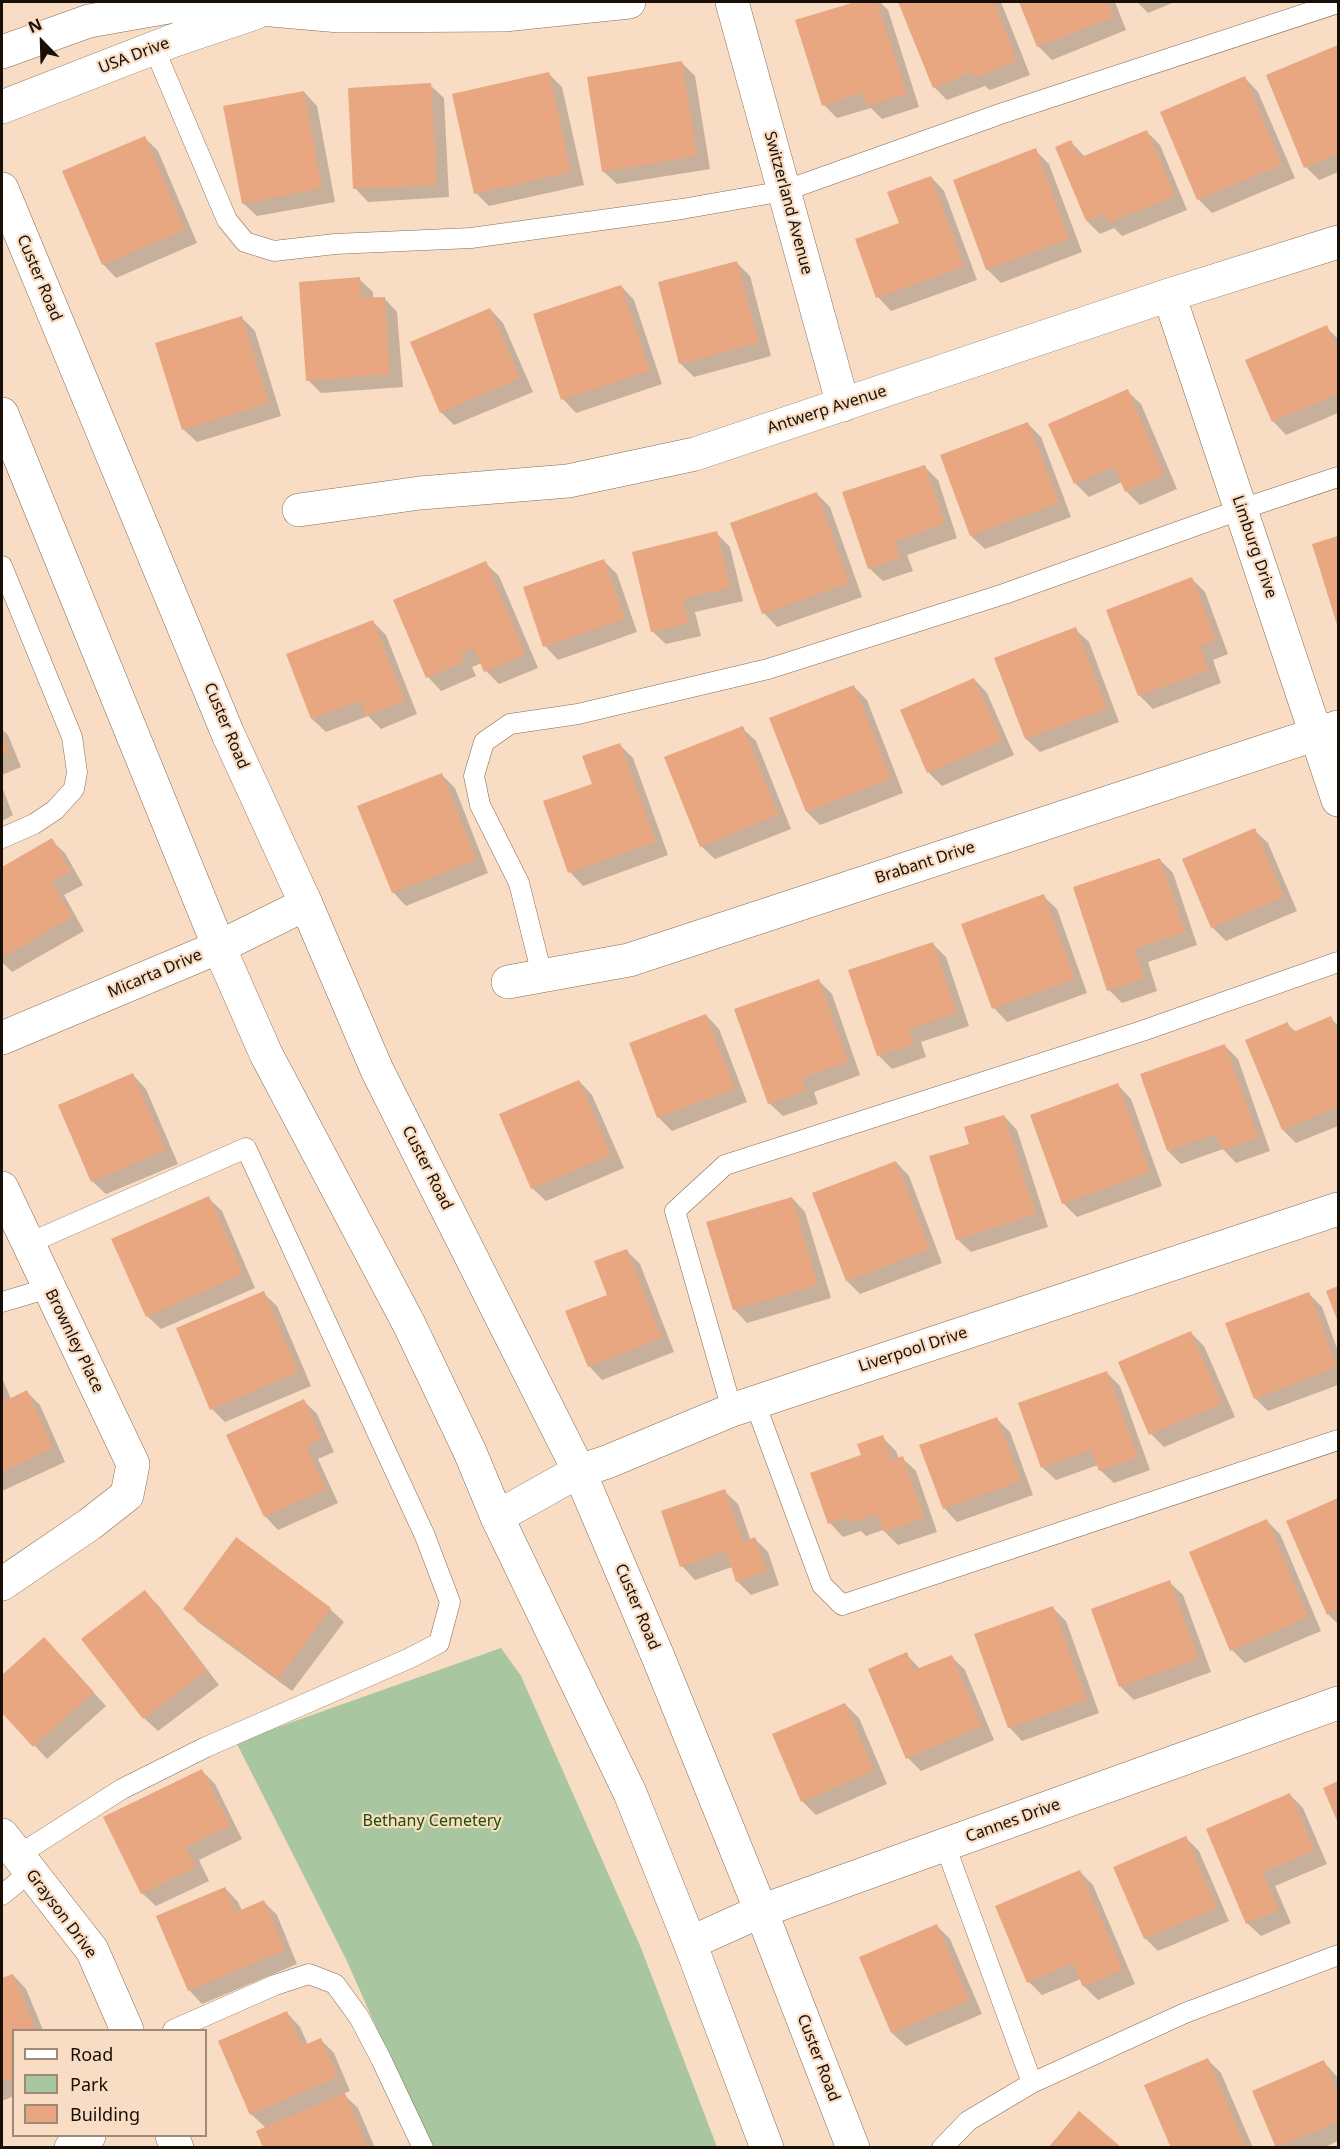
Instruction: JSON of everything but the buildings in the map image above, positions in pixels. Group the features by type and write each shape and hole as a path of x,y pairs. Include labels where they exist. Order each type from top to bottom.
{"street":[{"name":"USA Drive","path":"2,52 89,21 191,3 340,16 504,15 629,2"},
{"name":"Switzerland Avenue","path":"732,2 843,405"},
{"name":"USA Drive","path":"2,107 154,48 268,9"},
{"name":"Custer Road","path":"2,189 228,734 306,904 377,1070 579,1471 659,1659 761,1911 853,2148"},
{"name":"Antwerp Avenue","path":"299,510 420,493 568,481 695,454 1169,295 1338,242"},
{"name":"Limburg Drive","path":"1169,295 1242,509 1328,730 1338,800"},
{"path":"2,414 219,947 266,1054 409,1324 470,1452 497,1517 630,1793 690,1943 767,2148"},
{"name":"Brabant Drive","path":"508,982 629,960 1328,730"},
{"name":"Micarta Drive","path":"2,1038 219,947 306,904"},
{"name":"Brownley Place","path":"2,1188 134,1464 127,1495 90,1524 2,1584"},
{"name":"Liverpool Drive","path":"497,1517 579,1471 607,1462 744,1406 1338,1209"},
{"name":"Cannes Drive","path":"690,1943 761,1911 1338,1703"},
{"name":"Grayson Drive","path":"16,1854 92,1950 126,2029"},
{"path":"70,2148 87,2137"}],"lane":[{"path":"154,48 227,220 245,242 274,251 336,244 471,238 682,209 784,191 1003,113 1338,3"},
{"path":"542,975 519,883 480,806 474,776 484,741 510,724 578,714 768,669 1004,594 1338,477"},
{"path":"2,566 72,737 77,772 74,789 55,810 34,824 2,838"},
{"path":"1338,962 1142,1031 725,1165 675,1211 744,1406 822,1585 842,1605 1338,1440"},
{"path":"2,1895 16,1854 122,1789 206,1746 410,1658 439,1643 450,1602 425,1536 246,1148 27,1244"},
{"path":"2,1302 48,1288"},
{"path":"945,1845 1032,2083"},
{"path":"942,2148 968,2121 1032,2083 1185,2013 1338,1955"},
{"path":"177,2029 275,1985 309,1974 335,1984 359,2018 423,2148"}],"green space":[{"name":"Bethany Cemetery","path":"501,1648 521,1676 641,1948 717,2147 429,2147 346,1959 236,1742"}]}
